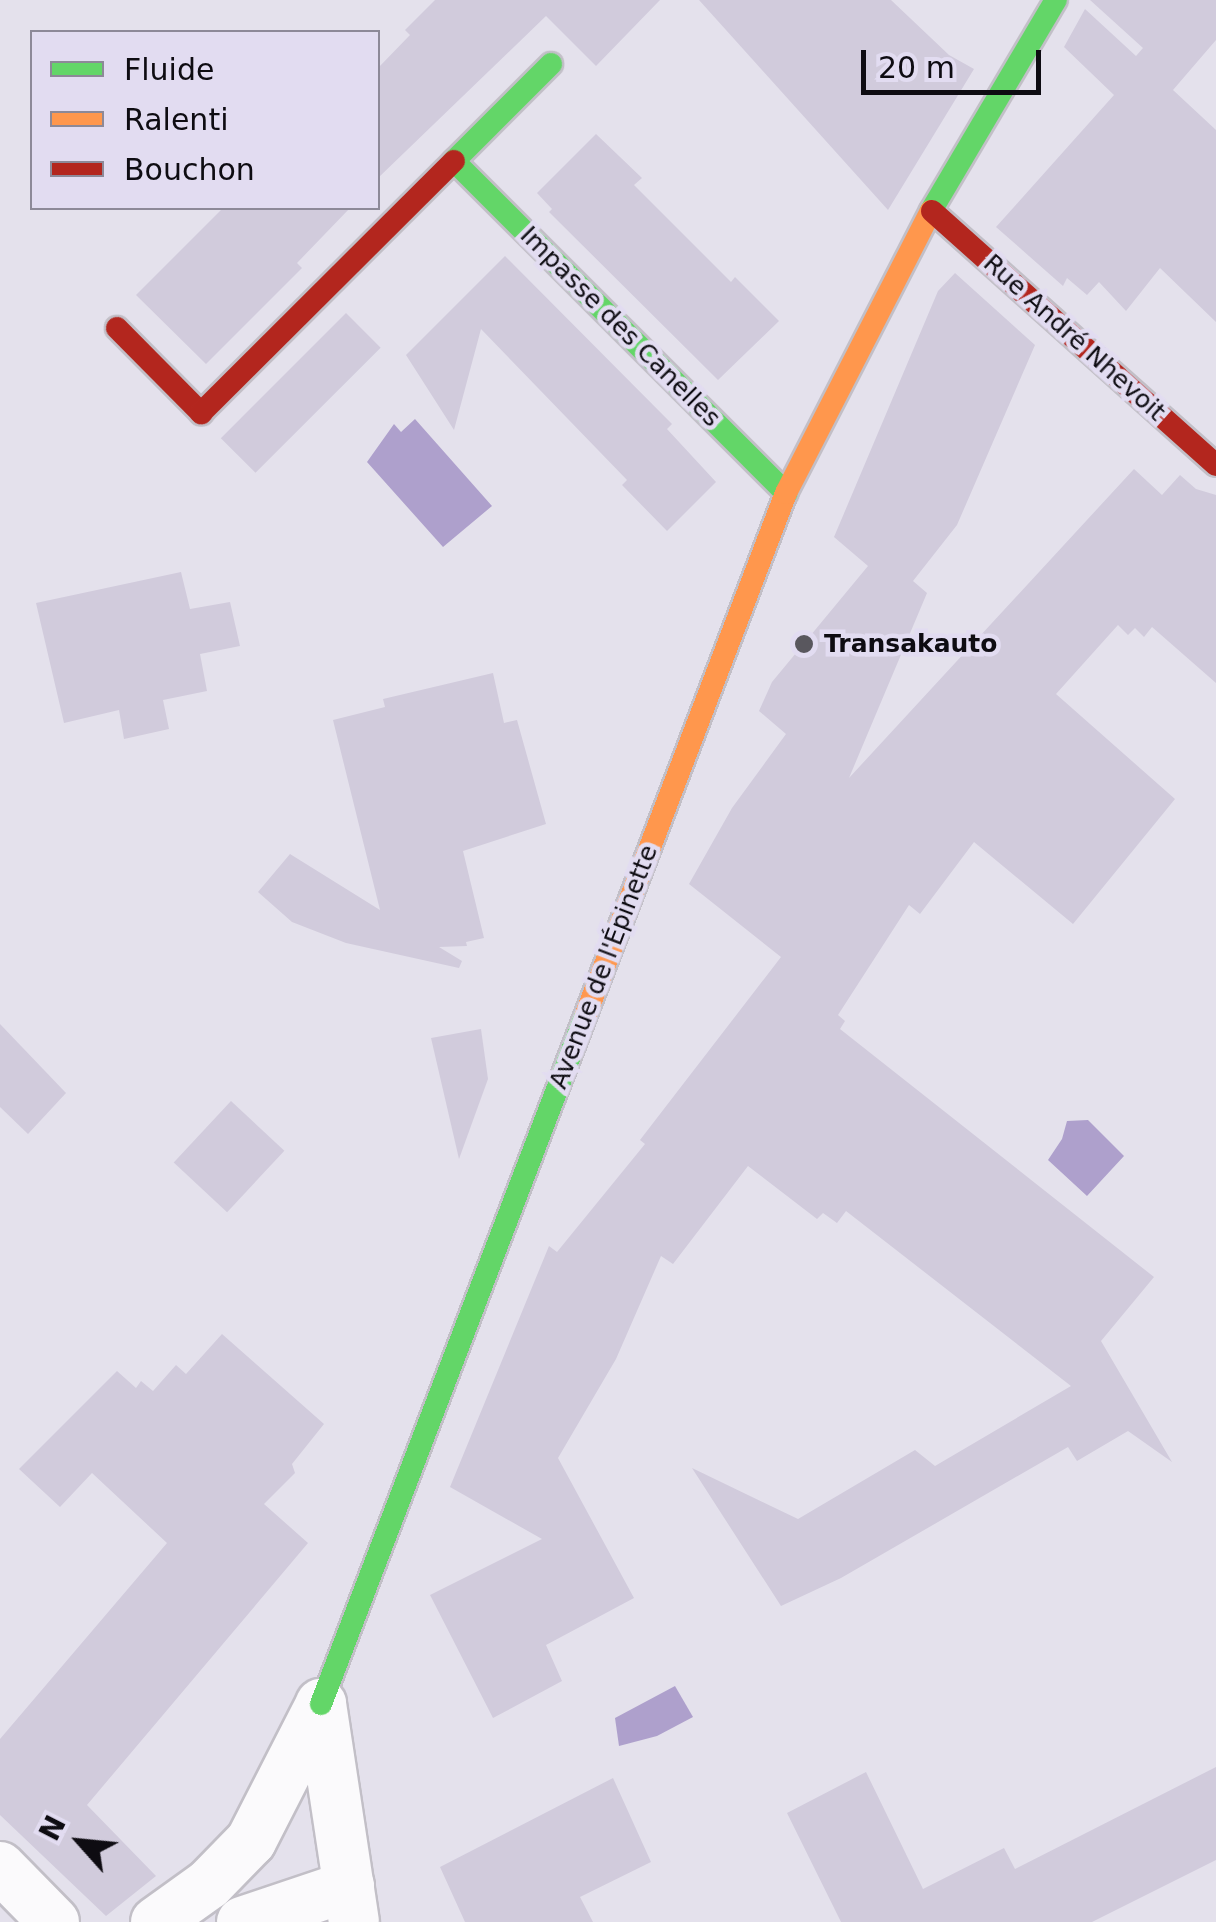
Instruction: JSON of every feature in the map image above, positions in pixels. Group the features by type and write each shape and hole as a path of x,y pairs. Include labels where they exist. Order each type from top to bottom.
{"street":[{"name":"Avenue de l'Épinette","path":"156,1922 209,1884 252,1841 321,1704 786,493 908,249 1056,0"},
{"path":"117,328 201,413 551,64"},
{"name":"Impasse des Canelles","path":"454,161 786,493"},
{"name":"Rue André Nhevoit","path":"932,211 1216,465"},
{"path":"242,1922 352,1904 321,1704"},
{"path":"0,1867 54,1922"}],"shaded area":[{"path":"415,419 492,506 443,547 367,462 394,424 401,432"},
{"path":"1088,1120 1124,1156 1087,1196 1048,1160 1062,1139 1067,1121"},
{"path":"675,1686 693,1717 657,1736 619,1746 615,1718"}],"building":[{"path":"435,0 660,0 596,66 546,16 380,176 380,66 410,35 405,30"},
{"path":"699,0 891,0 949,55 974,69 888,210"},
{"path":"1090,0 1216,0 1216,40 1173,90 1216,130 1216,322 1160,268 1126,311 1099,282 1087,295 1067,278 1063,286 996,227 1114,95 1064,47 1085,9 1136,56 1143,48"},
{"path":"596,134 642,178 634,185 731,282 735,277 779,321 718,380 549,212 552,209 537,193"},
{"path":"221,210 348,210 297,263 302,268 206,364 136,295"},
{"path":"505,256 672,424 667,429 716,482 667,531 622,485 627,480 481,329 454,430 406,355"},
{"path":"955,273 1035,345 957,525 913,581 927,593 849,778 1134,469 1162,495 1180,475 1196,489 1216,495 1216,683 1152,627 1144,637 1135,628 1128,635 1118,625 1056,694 1175,799 1073,924 974,842 920,914 909,905 838,1015 845,1021 840,1029 1154,1277 1101,1341 1172,1462 1128,1431 1077,1461 1068,1447 841,1578 781,1606 692,1468 798,1519 915,1450 935,1466 1071,1386 846,1211 837,1223 823,1213 817,1219 748,1166 673,1264 661,1256 616,1359 558,1458 634,1598 546,1645 562,1681 493,1718 430,1595 542,1539 450,1487 549,1246 557,1252 645,1144 640,1140 781,957 689,884 732,808 786,734 759,711 772,682 868,566 834,537 938,291"},
{"path":"346,313 381,348 255,473 221,438"},
{"path":"181,572 190,609 230,602 240,646 200,654 207,691 163,700 169,729 124,739 119,710 64,723 36,603"},
{"path":"493,673 504,723 517,720 546,824 463,851 484,938 466,942 467,946 439,947 462,961 459,968 346,943 292,922 258,892 290,854 380,910 333,720 385,707 383,699"},
{"path":"0,1024 66,1093 28,1134 0,1107"},
{"path":"481,1029 488,1079 459,1159 431,1038"},
{"path":"231,1101 284,1151 227,1212 174,1162"},
{"path":"222,1334 324,1424 292,1464 295,1473 264,1504 308,1543 87,1805 156,1876 106,1916 0,1815 0,1739 167,1543 92,1473 60,1507 19,1469 117,1371 136,1388 141,1381 153,1391 176,1365 186,1374"},
{"path":"1216,1767 1216,1860 1092,1922 841,1922 787,1813 866,1772 923,1889 1004,1848 1015,1869"},
{"path":"613,1778 651,1862 580,1897 593,1922 465,1922 440,1867"}],"traffic: fast":[{"path":"931,211 1056,0"},
{"path":"551,64 454,161 786,493"},
{"path":"321,1704 586,1014"}],"traffic: slow":[{"path":"586,1014 786,493 931,211"}],"traffic: jam":[{"path":"117,328 201,413 454,161"},
{"path":"932,211 1216,465"}],"place":[{"name":"Transakauto","path":"804,644"}]}
